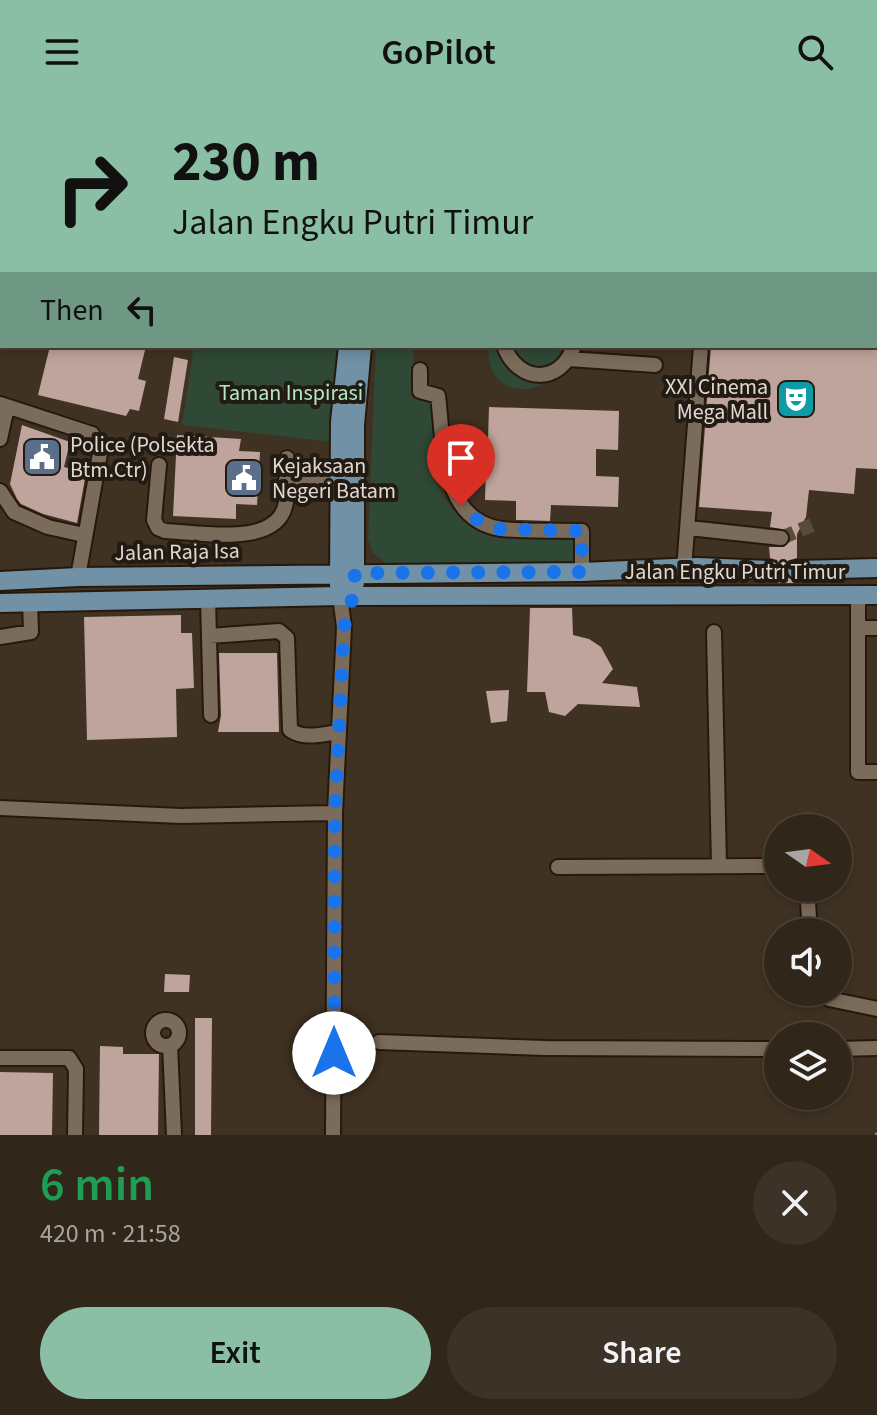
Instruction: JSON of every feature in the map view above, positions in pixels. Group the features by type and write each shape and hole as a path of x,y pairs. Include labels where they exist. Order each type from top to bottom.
{"main road":[{"path":"347,573 340,484 340,422 348,348"},
{"path":"0,603 346,596 362,348"},
{"name":"Jalan Engku Putri Timur","path":"797,570 877,568"},
{"name":"Jalan Engku Putri Timur","path":"347,573 770,570"},
{"name":"Jalan Raja Isa","path":"0,581 347,573"},
{"name":"Jalan Engku Putri Timur","path":"346,596 877,595"}],"street":[{"path":"505,348 516,366 526,373 538,375 561,368 572,352 655,365"},
{"path":"684,569 701,348"},
{"path":"420,370 420,391 438,396 449,480 461,506 480,522 499,529 582,531 582,572"},
{"path":"0,439 4,406 92,434 96,438 101,448 78,577"},
{"path":"159,465 154,520 158,528 165,531 251,535 259,533 282,514 286,503 287,458"},
{"path":"286,480 340,484"},
{"path":"0,491 14,512 48,527 84,535"},
{"path":"689,528 781,538"},
{"path":"858,595 858,772 877,772"},
{"path":"333,1135 335,813 346,596"},
{"path":"208,599 211,715"},
{"path":"0,637 31,632 30,603"},
{"path":"858,628 877,628"},
{"path":"714,632 719,866"},
{"path":"209,636 284,633 287,638 290,730 301,736 339,732"},
{"path":"0,808 181,816 335,813"},
{"path":"558,867 764,866"},
{"path":"852,1004 877,1009"},
{"path":"379,1042 561,1048 764,1049"},
{"path":"170,1045 174,1135"},
{"path":"852,1049 877,1048"},
{"path":"0,1058 69,1058 76,1069 75,1135"}],"green space":[{"name":"Taman Inspirasi","path":"194,348 344,348 335,442 182,425"},
{"path":"376,348 414,348 412,392 435,396 433,479 452,509 474,523 577,538 578,568 392,568 373,553 368,539"},
{"path":"489,348 559,348 558,364 551,378 539,386 525,389 510,387 498,379 490,365"}],"building":[{"path":"50,348 146,348 138,379 146,381 139,411 130,409 126,416 38,395"},
{"path":"711,348 877,348 877,469 856,468 854,494 809,490 806,517 797,534 797,558 790,560 785,570 787,577 798,583 771,583 780,577 782,570 777,560 770,558 769,547 784,547 791,538 786,530 770,527 772,512 699,507"},
{"path":"174,357 188,360 178,422 164,419"},
{"path":"489,407 619,411 618,450 596,449 596,476 619,477 618,507 551,505 550,521 516,520 516,501 485,500 486,465 458,464 459,438 488,439"},
{"path":"22,425 70,442 64,467 86,473 77,523 43,514 17,499 10,484"},
{"path":"177,435 241,439 239,451 260,452 257,505 236,504 236,519 173,516"},
{"path":"530,608 572,608 573,635 589,639 601,647 613,669 602,683 637,687 640,707 578,704 565,716 549,712 545,692 527,692"},
{"path":"181,615 181,633 192,633 194,688 176,689 177,737 87,740 84,617"},
{"path":"219,653 277,653 279,732 218,732 221,715"},
{"path":"509,690 507,721 491,723 486,691"},
{"path":"165,974 190,975 189,992 164,992"},
{"path":"195,1018 212,1018 211,1135 195,1135"},
{"path":"100,1046 123,1047 123,1054 159,1054 158,1135 99,1135"},
{"path":"0,1072 53,1073 52,1135 0,1135"}],"tunnel":[{"path":"781,538 812,525"}],"place":[{"name":"XXI Cinema Mega Mall","path":"796,399"},
{"name":"Police (Polsekta Btm.Ctr)","path":"42,457"},
{"name":"Kejaksaan Negeri Batam","path":"244,478"}],"route":[{"path":"334,1053 335,813 344,627 353,596 355,573 582,572 582,531 499,529 480,522 461,506"}]}
